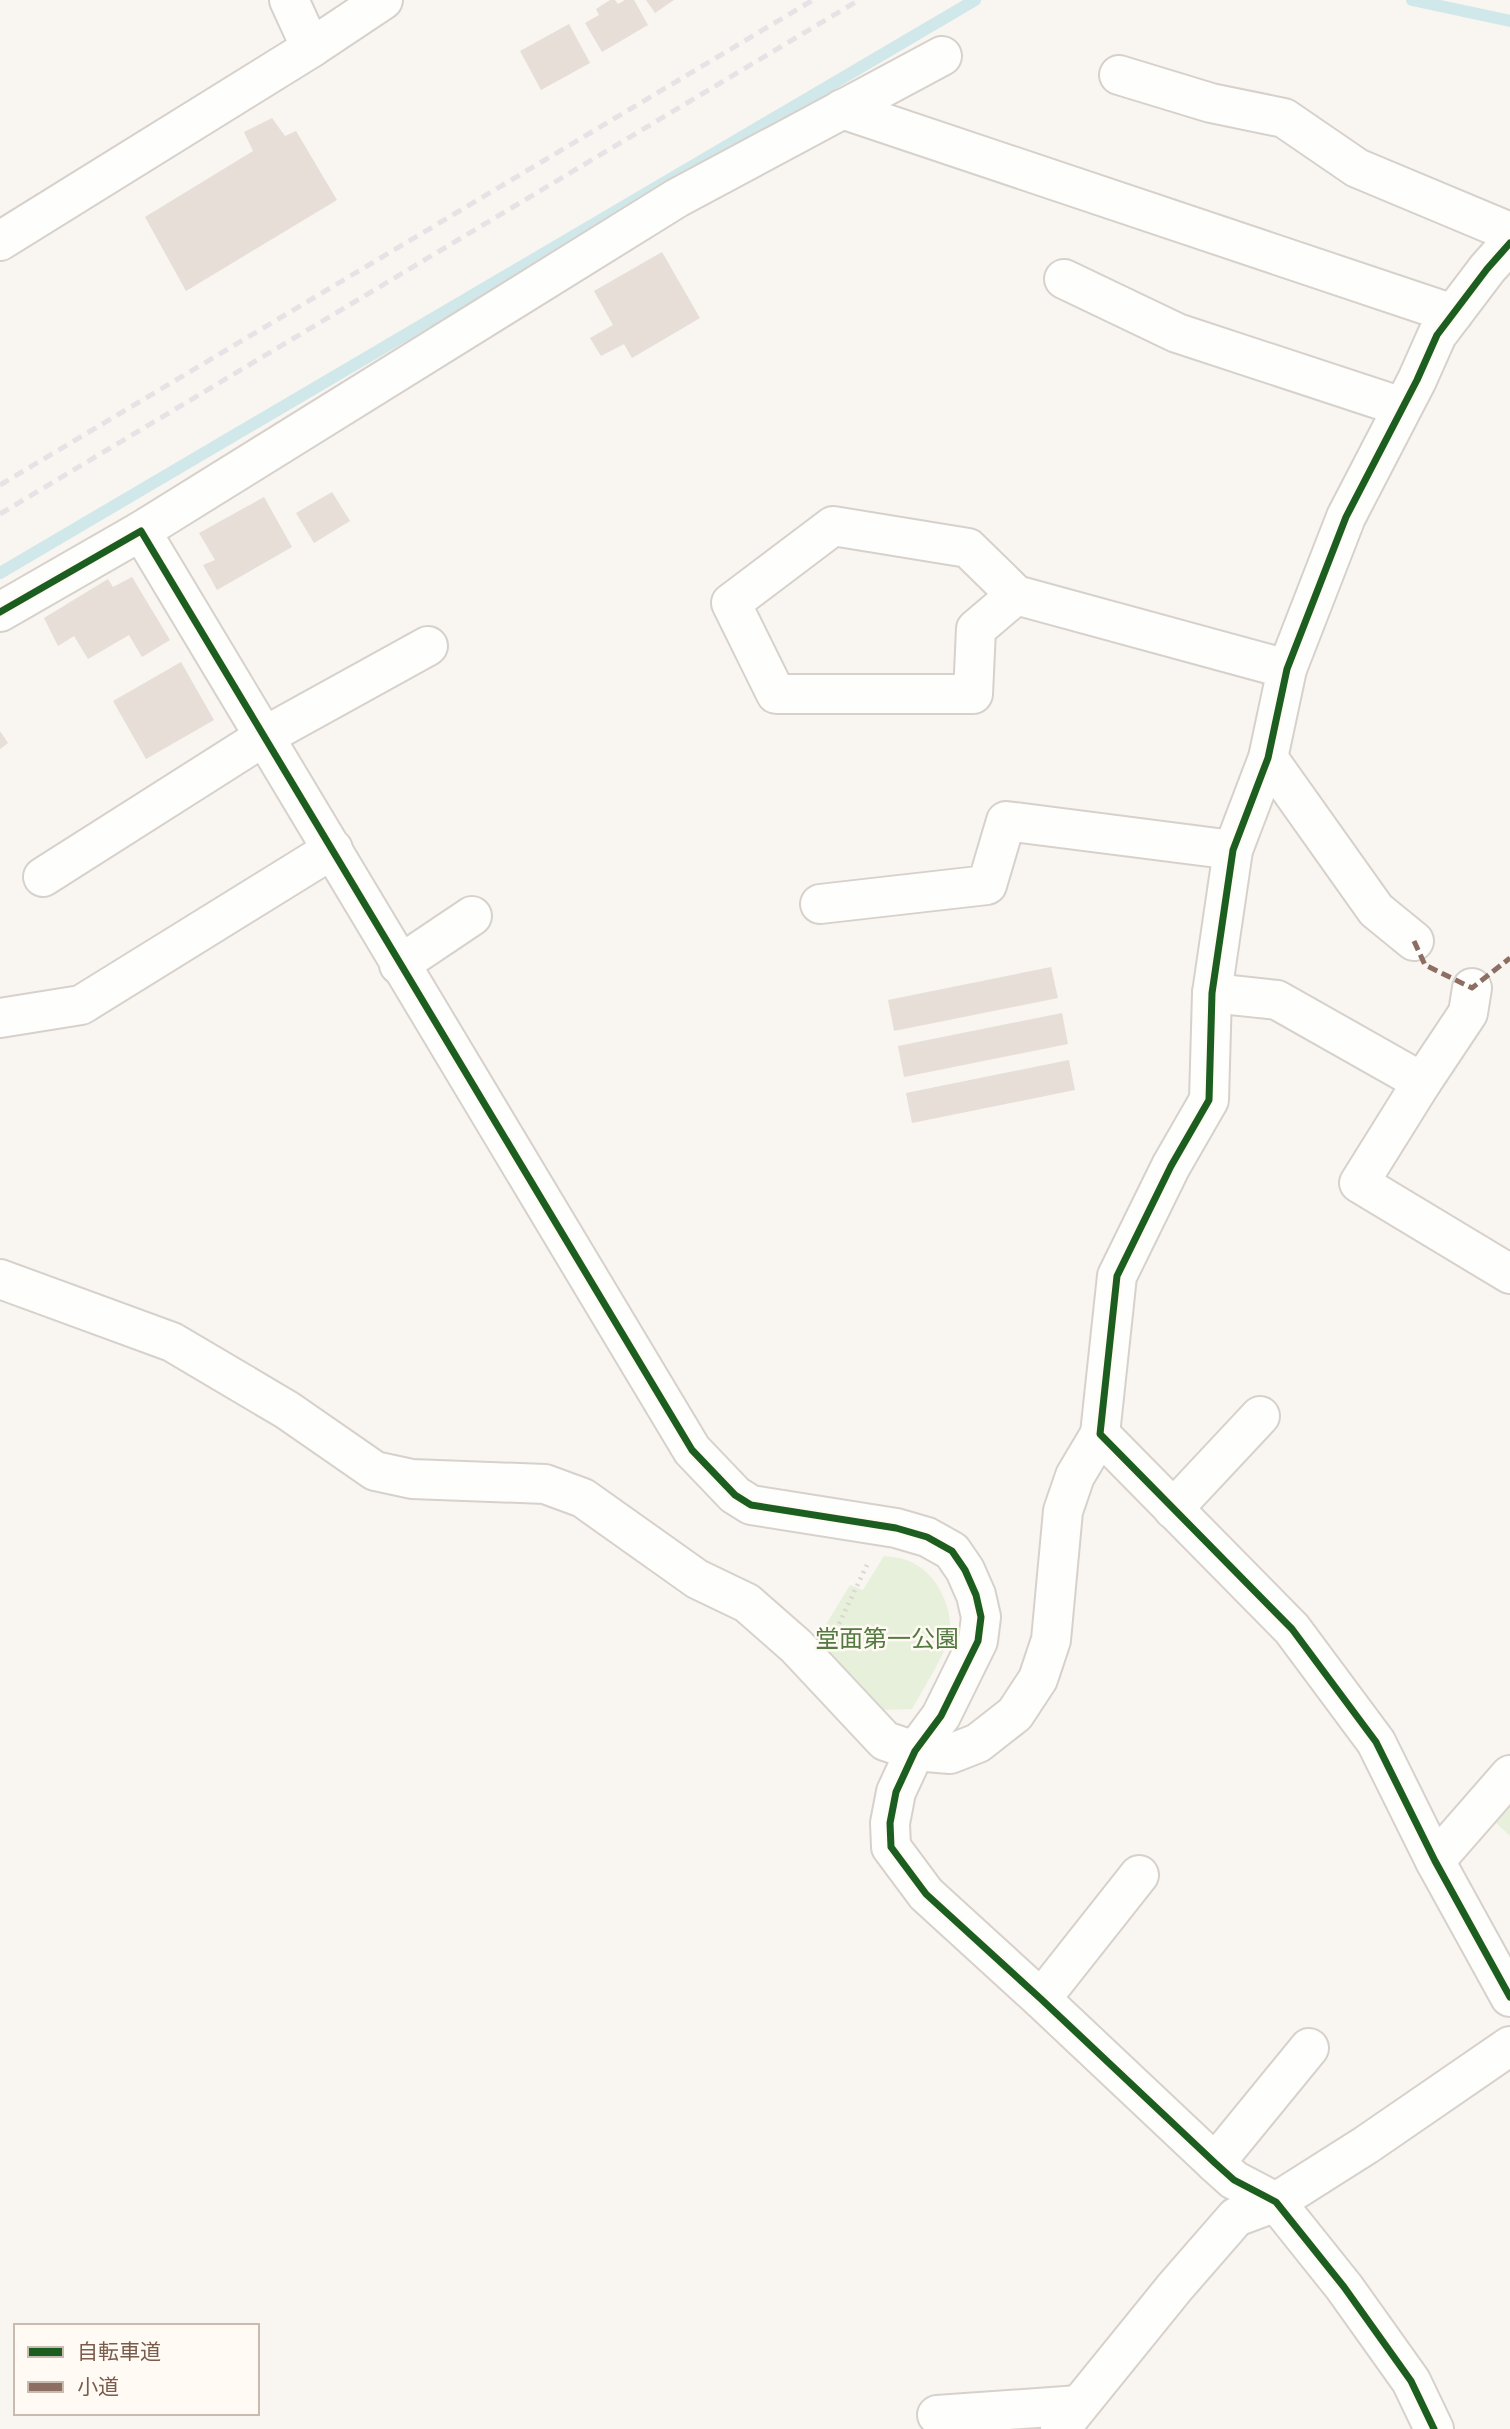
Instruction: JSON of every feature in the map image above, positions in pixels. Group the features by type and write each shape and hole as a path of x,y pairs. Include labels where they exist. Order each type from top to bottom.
{"street":[{"path":"289,0 311,48"},
{"path":"0,241 311,48 383,0"},
{"path":"0,612 141,531 677,198 942,56"},
{"path":"1119,75 1211,103 1284,117 1357,168 1510,232"},
{"path":"842,109 1453,314"},
{"path":"0,1279 172,1342 287,1410 375,1471 412,1479 545,1484 583,1498 697,1579 747,1603 796,1646 885,1741 915,1751 950,1754 978,1742 1015,1714 1038,1679 1051,1640 1063,1511 1075,1476 1100,1434 1117,1276 1171,1166 1209,1100 1212,993 1233,850 1268,758 1287,669 1346,517 1417,380 1437,335 1510,243"},
{"path":"1064,279 1177,333 1402,407"},
{"path":"1016,594 976,629 973,694 776,694 731,603 833,526 968,548 1016,594 1287,669"},
{"path":"141,531 692,1450 735,1495 751,1505 887,1525 928,1537 952,1551 965,1570 976,1595 981,1618 978,1641 941,1716 915,1751 896,1792 890,1823 891,1847 926,1894 1214,2163 1234,2180 1276,2202 1344,2287 1411,2381 1434,2429"},
{"path":"43,877 265,736 428,646"},
{"path":"1268,758 1376,910 1414,941"},
{"path":"820,904 987,885 1006,821 1233,850"},
{"path":"0,1018 81,1005 333,849"},
{"path":"399,965 472,916"},
{"path":"1472,988 1468,1013 1359,1183 1510,1274"},
{"path":"1212,993 1277,1000 1422,1082"},
{"path":"1173,1509 1260,1416"},
{"path":"1100,1434 1292,1629 1376,1742 1436,1861 1510,1997"},
{"path":"1436,1861 1510,1775"},
{"path":"1041,1999 1139,1875"},
{"path":"937,2415 1070,2417 1175,2287 1236,2217 1276,2202 1366,2145 1510,2046"},
{"path":"1214,2163 1309,2048"}],"path":[{"path":"842,1637 835,1632 868,1563"}],"green space":[{"name":"堂面第一公園","path":"884,1556 908,1561 929,1575 943,1595 950,1618 945,1649 912,1709 876,1710 813,1646 850,1585 863,1590"},
{"path":"1510,1795 1510,1836 1489,1816"}],"building":[{"path":"610,0 615,0 618,4 625,0 634,0 648,25 602,52 585,23 599,15 596,9"},
{"path":"646,0 674,0 655,13"},
{"path":"569,24 590,63 541,90 520,51"},
{"path":"272,118 285,136 296,131 337,200 186,291 145,217 253,151 244,132"},
{"path":"662,252 700,318 632,358 624,344 601,356 590,338 613,325 594,291"},
{"path":"332,492 350,521 314,543 296,513"},
{"path":"264,497 292,547 217,590 203,565 215,560 199,533"},
{"path":"132,577 170,640 142,657 129,635 88,659 74,636 58,646 44,618 108,579 113,587"},
{"path":"181,662 214,720 146,759 113,701"},
{"path":"0,731 8,743 0,749"},
{"path":"1051,967 1058,998 894,1031 888,1000"},
{"path":"1062,1013 1068,1044 904,1077 898,1046"},
{"path":"1069,1060 1075,1090 912,1123 906,1093"}],"waterway":[{"path":"0,573 975,0"},
{"path":"1412,0 1510,21"}],"railway":[{"path":"0,485 813,0"},
{"path":"0,514 859,0"}],"marked path":[{"path":"1414,941 1425,965 1472,988 1510,958"}],"cycle path":[{"path":"1510,243 1437,335 1417,380 1346,517 1287,669 1268,758 1233,850 1212,993 1209,1100 1171,1166 1117,1276 1100,1434 1292,1629 1376,1742 1435,1861 1510,1997"},
{"path":"0,612 141,531 692,1450 735,1495 751,1505 896,1528 927,1537 952,1551 965,1570 976,1595 981,1617 978,1641 941,1716 915,1751 896,1792 890,1823 891,1847 926,1894 1215,2163 1234,2180 1276,2202 1344,2287 1411,2381 1434,2429"}]}
